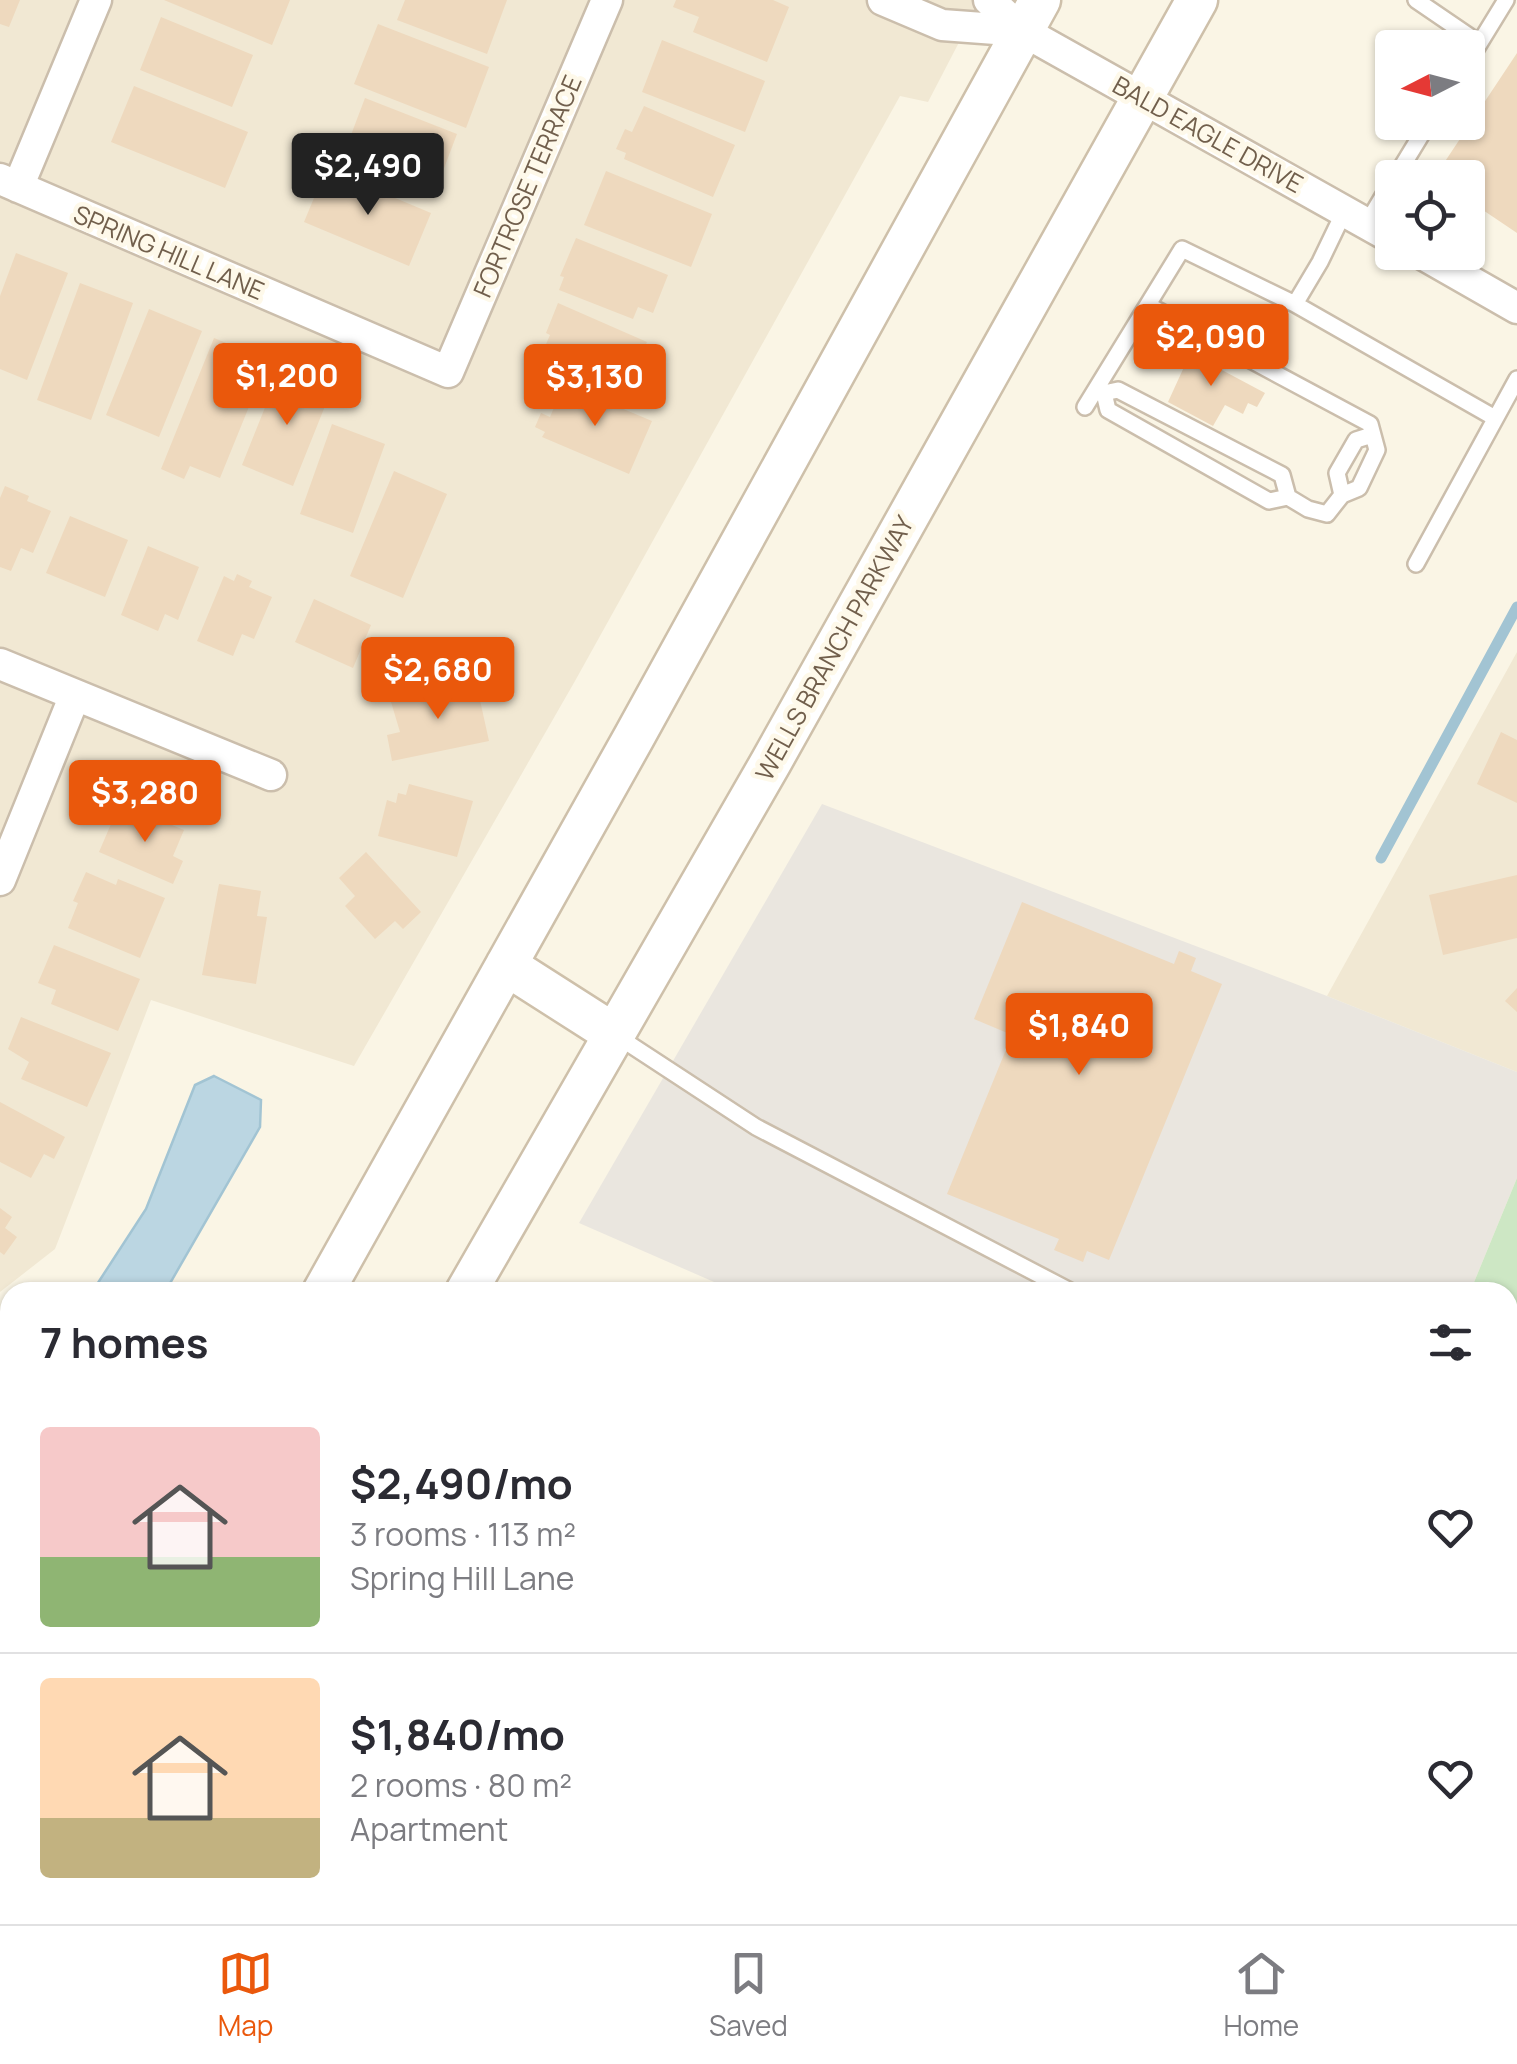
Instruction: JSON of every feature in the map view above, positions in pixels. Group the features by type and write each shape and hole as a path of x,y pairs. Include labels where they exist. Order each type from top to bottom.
{"main road":[{"name":"WELLS BRANCH PARKWAY","path":"472,1282 771,762 1197,0"},
{"path":"329,1282 1031,16"},
{"path":"506,965 614,1034"}],"street":[{"path":"9,183 96,0"},
{"name":"FORTROSE TERRACE","path":"448,372 607,0"},
{"path":"883,0 942,25 1031,16"},
{"path":"989,0 1031,16"},
{"name":"BALD EAGLE DRIVE","path":"1031,16 1142,97 1368,224"},
{"name":"SPRING HILL LANE","path":"9,183 448,372"},
{"path":"1450,270 1517,308"},
{"path":"0,664 271,775"},
{"path":"0,880 76,695"}],"lane":[{"path":"1416,0 1461,30"},
{"path":"1485,35 1506,0"},
{"path":"1295,304 1320,262 1368,224"},
{"path":"1085,407 1100,391 1182,248 1295,304 1494,418"},
{"path":"1100,391 1108,410 1269,501 1288,498 1308,510 1328,514 1342,495 1359,488 1377,450 1370,424 1148,305"},
{"path":"1416,564 1517,379"},
{"path":"1100,391 1118,390 1282,476 1288,498"},
{"path":"1342,495 1338,473 1356,440 1372,435"},
{"path":"614,1034 756,1127 1053,1282"}],"shaded area":[{"path":"0,0 981,0 928,102 900,96 575,681 354,1066 151,1000 55,1249 13,1282 0,1282"},
{"path":"1517,652 1517,1072 1327,996"},
{"path":"822,804 1517,1072 1517,1178 1474,1282 714,1282 579,1223"}],"green space":[{"path":"1517,1178 1517,1282 1474,1282"}],"water":[{"path":"214,1076 261,1100 260,1127 171,1282 99,1282 146,1209 195,1085"}],"building":[{"path":"0,0 20,0 9,27 0,24"},
{"path":"164,0 290,0 272,45"},
{"path":"405,0 507,0 487,54 397,20"},
{"path":"676,0 773,0 789,7 767,62 693,32 699,17 673,7"},
{"path":"161,17 253,55 232,107 140,70"},
{"path":"378,24 489,67 466,128 354,84"},
{"path":"662,40 765,81 745,132 642,92"},
{"path":"1517,53 1517,233 1485,211 1485,160 1446,160 1459,140 1485,140 1485,101"},
{"path":"134,86 248,132 225,188 111,142"},
{"path":"365,98 457,134 435,192 343,156"},
{"path":"644,106 735,145 713,197 624,159 626,153 616,149 625,129 632,132"},
{"path":"326,169 431,213 409,266 304,222"},
{"path":"606,171 712,214 691,267 584,225"},
{"path":"576,238 668,275 653,313 638,307 633,319 559,290 564,277 560,276"},
{"path":"16,253 68,273 27,380 0,369 0,296"},
{"path":"80,283 133,303 91,420 37,400"},
{"path":"558,303 647,342 624,395 540,358"},
{"path":"149,309 202,331 159,437 106,415"},
{"path":"214,338 268,360 220,478 190,466 184,479 161,469"},
{"path":"1195,343 1210,352 1205,361 1265,393 1257,407 1248,403 1243,414 1225,405 1213,426 1168,402"},
{"path":"280,370 331,391 293,486 242,465"},
{"path":"564,384 652,421 629,474 542,437 545,432 535,427 541,413 550,417"},
{"path":"332,424 385,444 353,533 300,514"},
{"path":"394,471 447,494 403,598 350,576"},
{"path":"5,486 51,511 33,553 21,548 11,571 0,567 0,498"},
{"path":"70,516 128,540 105,597 46,573"},
{"path":"148,546 199,567 178,620 165,614 158,631 121,615"},
{"path":"237,574 252,581 249,587 272,597 254,639 242,634 233,656 197,641 224,576 234,581"},
{"path":"314,599 371,625 353,668 295,642"},
{"path":"476,682 489,741 392,761 387,735 400,732 391,702"},
{"path":"1501,732 1517,740 1517,803 1477,784"},
{"path":"409,784 473,801 457,857 378,836 387,800 396,803 398,793 406,795"},
{"path":"136,810 184,830 173,856 183,861 173,884 99,852 114,817 129,824"},
{"path":"366,852 421,912 403,929 395,921 375,939 345,906 355,896 339,878"},
{"path":"86,872 116,885 118,879 165,898 140,958 68,928 78,903 73,901"},
{"path":"1517,875 1517,938 1443,955 1429,895"},
{"path":"219,884 261,891 257,916 267,917 256,984 202,975"},
{"path":"1022,902 1174,964 1179,951 1196,958 1191,971 1222,984 1109,1260 1087,1251 1083,1262 1054,1250 1059,1239 947,1194 1012,1035 974,1019"},
{"path":"54,945 140,979 118,1031 51,1004 56,990 38,983"},
{"path":"1517,988 1517,1012 1505,1001"},
{"path":"21,1017 111,1053 87,1107 21,1079 29,1062 8,1049"},
{"path":"0,1102 65,1137 54,1159 44,1154 31,1178 0,1162"},
{"path":"0,1208 12,1217 5,1228 17,1237 4,1255 0,1252"}],"waterway":[{"path":"1381,858 1517,607"}]}
